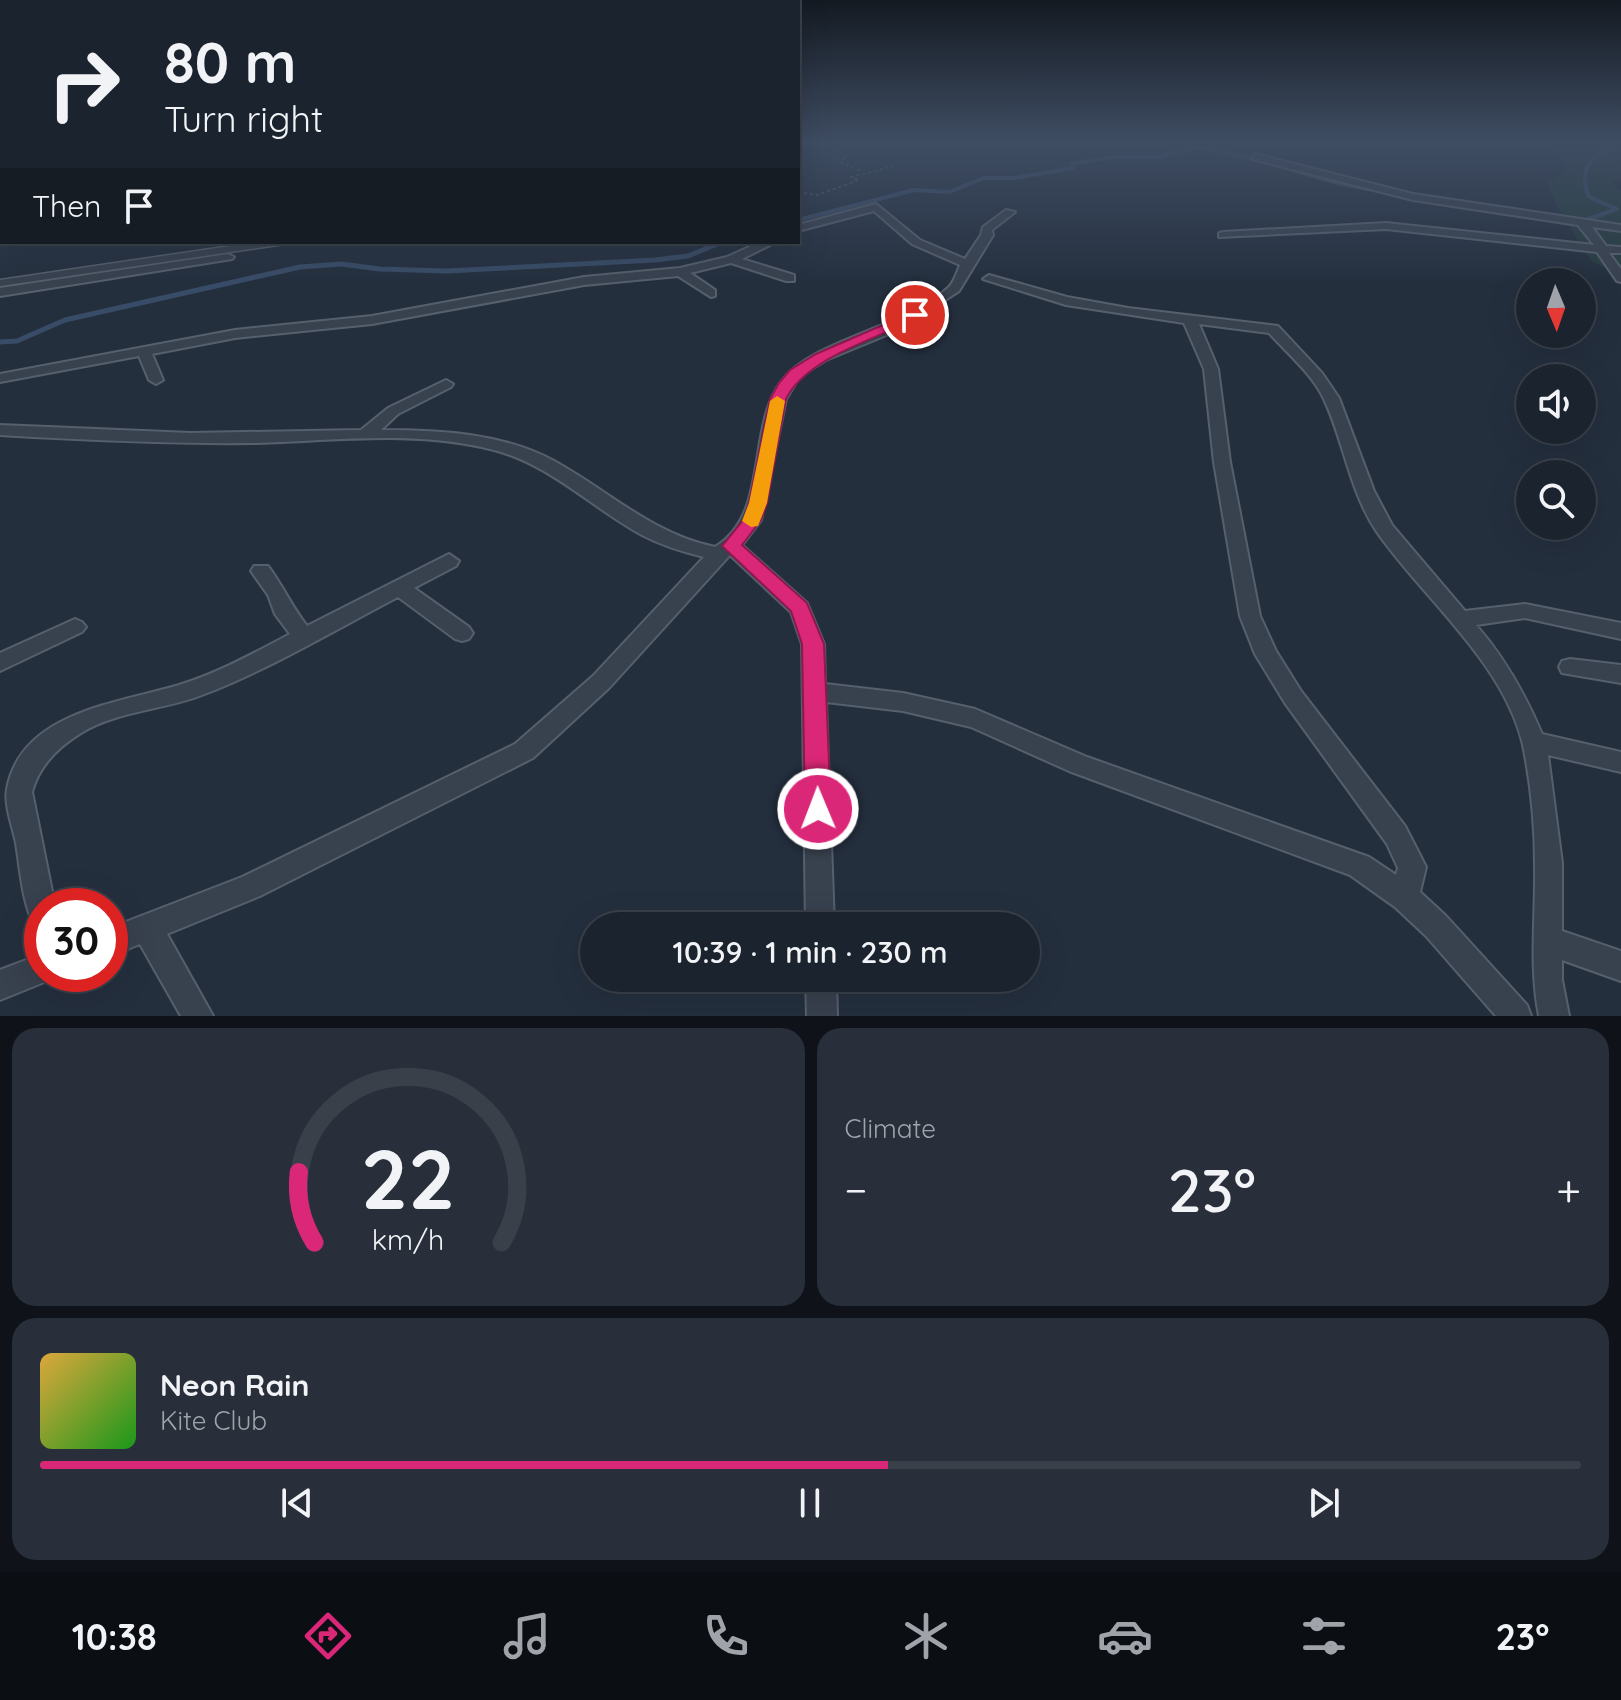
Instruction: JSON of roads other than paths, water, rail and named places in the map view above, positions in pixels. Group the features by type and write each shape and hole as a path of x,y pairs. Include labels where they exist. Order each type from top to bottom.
{"street":[{"path":"1376,189 1621,228"},
{"path":"800,227 876,207 916,242 967,264"},
{"path":"128,935 250,887 524,751 553,728 627,657 752,520 778,399 795,373 821,357 896,326 934,304 955,288 987,235 987,229 1010,212"},
{"path":"1582,223 1597,238 1621,278"},
{"path":"1223,235 1386,226 1621,250"},
{"path":"0,378 235,334 372,320 584,281 680,272 731,259 765,244"},
{"path":"0,292 228,257"},
{"path":"731,259 790,278"},
{"path":"680,272 711,293"},
{"path":"989,279 1066,301 1190,320 1263,326 1279,332 1317,376 1331,398 1365,491 1384,528 1491,657 1516,700 1534,742 1543,793 1549,863 1547,980 1554,1016"},
{"path":"1190,320 1211,369 1222,462 1250,616 1266,654 1293,697 1402,846 1412,867 1405,897"},
{"path":"143,350 156,380"},
{"path":"364,436 393,411 446,384"},
{"path":"0,430 203,439 364,436 468,440 516,451 587,490 642,527 689,548 725,550 800,608 813,644 820,912"},
{"path":"38,888 19,792 26,769 48,744 74,725 208,683 449,561"},
{"path":"261,571 278,593 282,609 304,637"},
{"path":"400,588 462,633"},
{"path":"1462,619 1525,611 1621,631"},
{"path":"0,663 75,627"},
{"path":"1570,667 1621,674"},
{"path":"816,692 903,702 975,719 1078,764 1359,866 1405,897 1436,926 1516,1016"},
{"path":"1534,742 1621,762"},
{"path":"147,928 198,1016"},
{"path":"1548,940 1621,966"},
{"path":"0,985 24,976"},
{"path":"821,992 822,1016"}],"lane":[{"path":"0,283 264,244"}],"waterway":[{"path":"800,219 914,190 949,192 955,189"},
{"path":"1370,189 1389,193"},
{"path":"1417,200 1575,224 1617,209 1589,197 1587,189"},
{"path":"0,342 17,341 65,320 300,267 341,264 380,269 447,271 655,260 688,256 717,244"}]}
